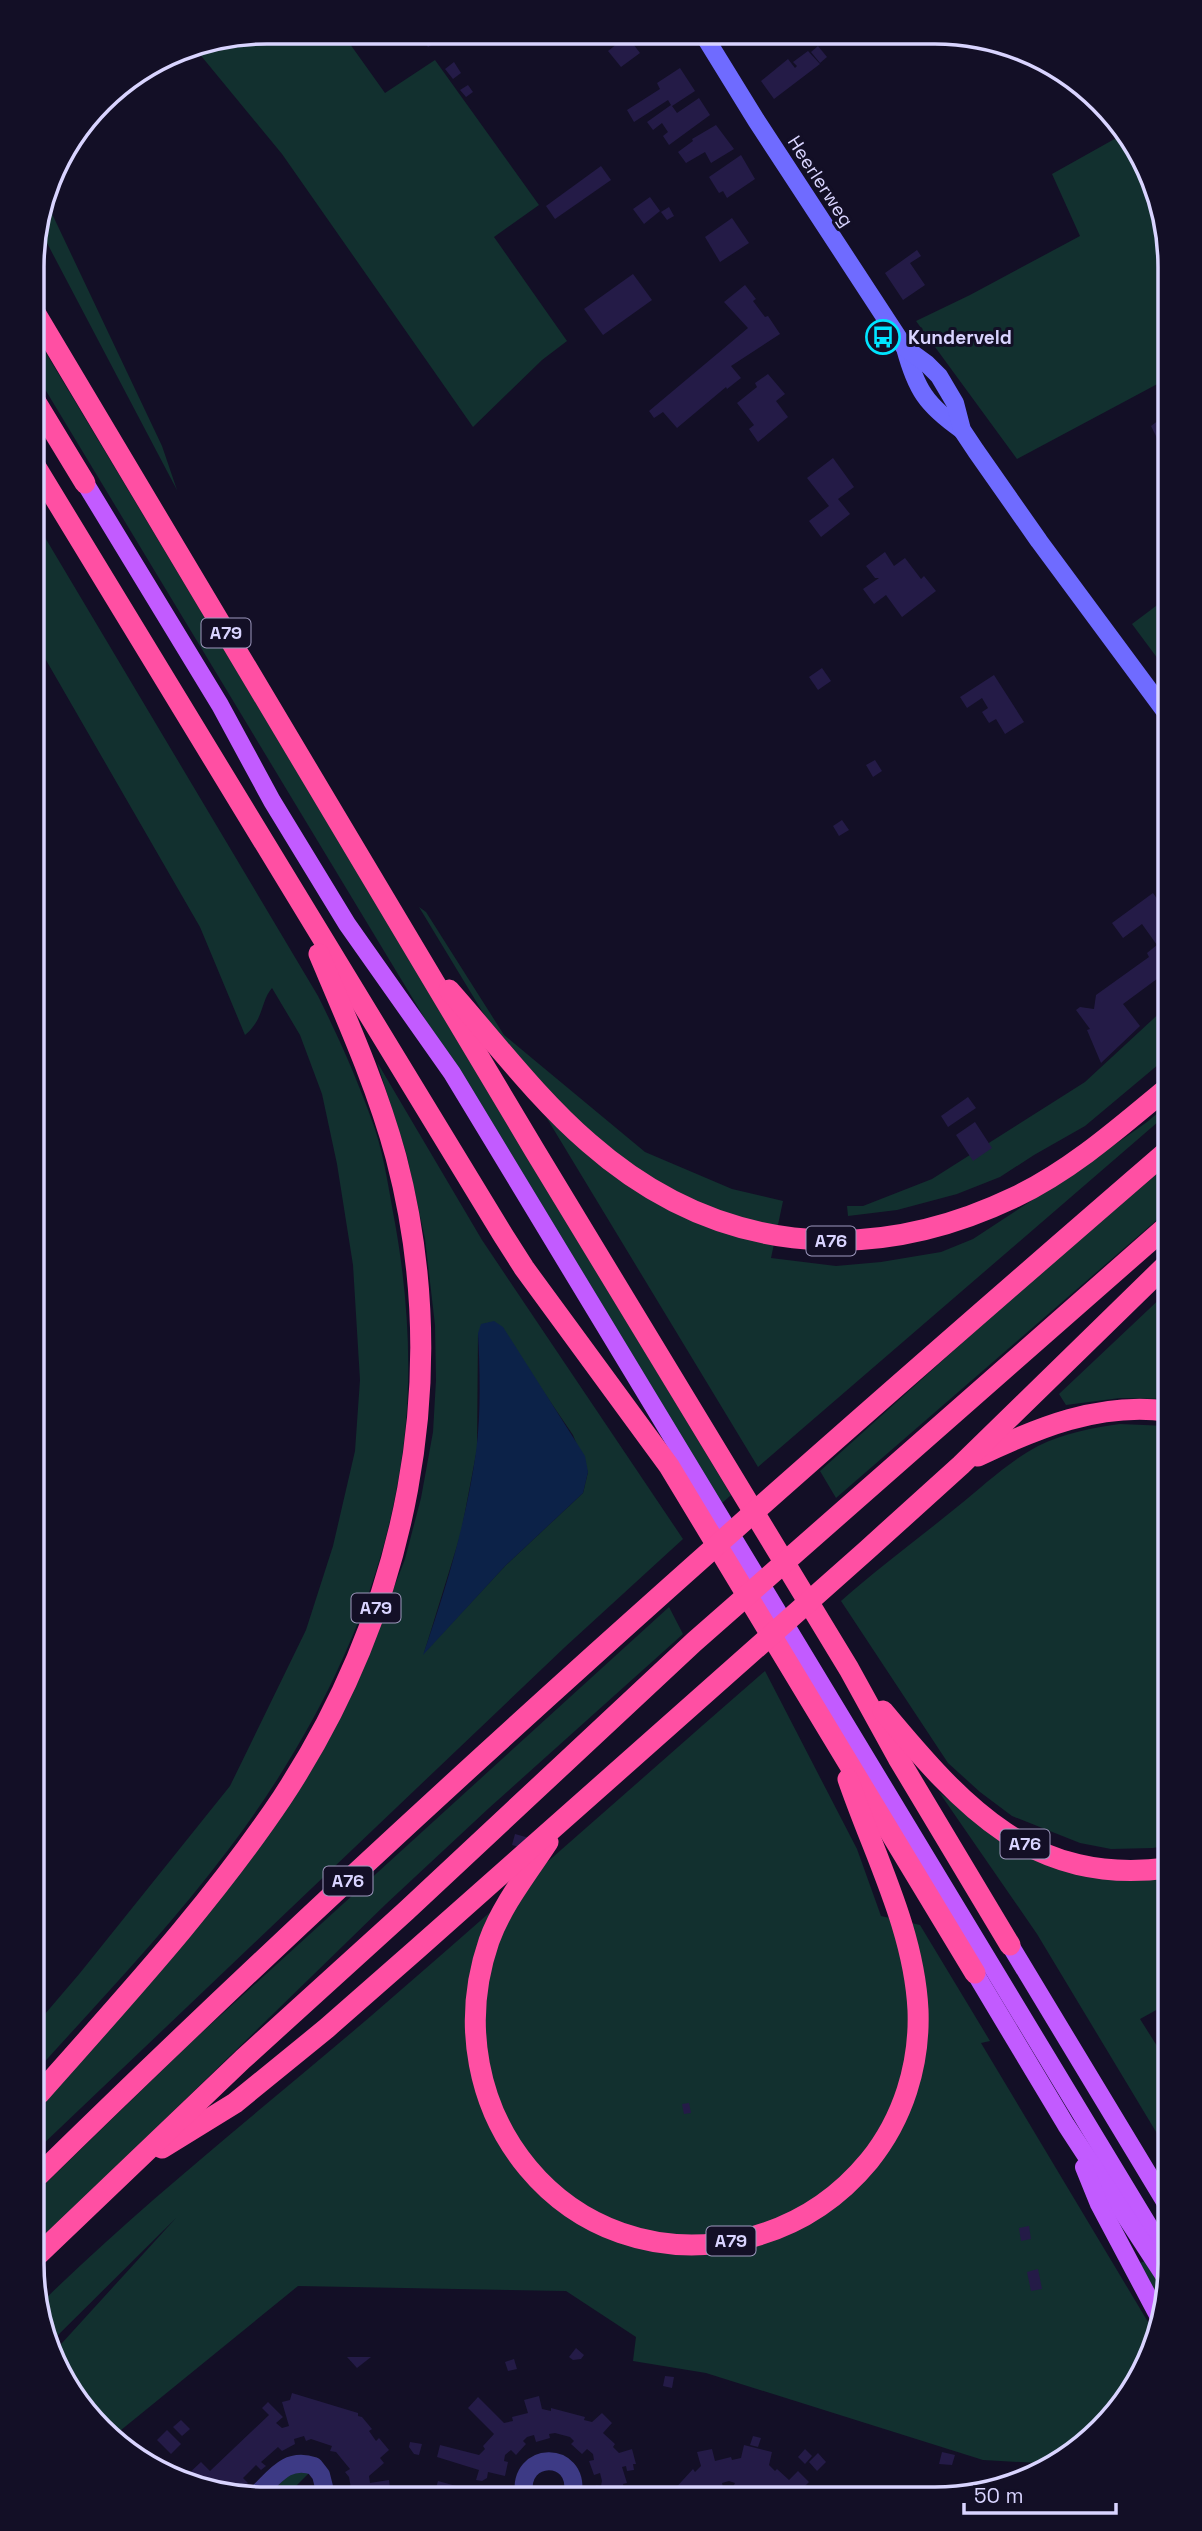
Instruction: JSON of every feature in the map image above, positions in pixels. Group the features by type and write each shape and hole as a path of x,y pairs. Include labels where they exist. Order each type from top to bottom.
{"highway":[{"name":"A79","path":"44,325 46,331"},
{"name":"A79","path":"44,328 415,952 849,1669 898,1758 1010,1945"},
{"name":"A79","path":"44,416 85,483"},
{"name":"A79","path":"44,480 503,1235 524,1268 669,1466 975,1973"},
{"name":"A79","path":"44,2088 199,1909 264,1824 299,1770 337,1702 357,1658 384,1586 404,1511 416,1442 421,1376 418,1290 404,1194 374,1088 291,887"},
{"name":"A76","path":"415,952 542,1098 589,1143 635,1178 681,1204 724,1222 770,1234 823,1241 875,1240 937,1227 980,1212 1017,1196 1060,1170 1158,1095"},
{"name":"A76","path":"44,2170 358,1872 662,1593 1158,1159"},
{"path":"44,2249 694,1642 1158,1234"},
{"path":"126,2171 235,2103 327,2028 961,1465 1158,1273"},
{"path":"961,1465 1024,1434 1085,1415 1122,1409 1158,1411"},
{"name":"A76","path":"849,1669 954,1792 1016,1839 1059,1860 1082,1867 1129,1872 1158,1869"},
{"name":"A79","path":"565,1818 497,1922 488,1943 478,1983 474,2026 478,2066 483,2086 501,2129 525,2165 555,2194 577,2210 620,2232 681,2245 723,2243 776,2230 817,2209 848,2184 886,2138 905,2097 916,2051 916,1989 904,1930 833,1738"}],"main road":[{"name":"A79","path":"85,483 220,705 272,802 370,959 459,1085 1158,2241"},
{"name":"A79","path":"1010,1945 1158,2190"},
{"name":"A79","path":"975,1973 1066,2125 1158,2266"},
{"name":"A79","path":"1066,2125 1100,2204 1154,2306"}],"street":[{"name":"Heerlerweg","path":"710,44 764,132 905,348 912,373 927,402 962,430"},
{"name":"Heerlerweg","path":"905,348 939,376 955,403 962,430 1039,541 1158,702"},
{"path":"523,2487 526,2475 537,2463 546,2461 562,2464 573,2477 573,2487"},
{"path":"264,2487 284,2468 294,2463 314,2466 321,2475 324,2487"}],"green space":[{"path":"350,44 385,93 435,60 539,205 494,237 567,341 542,360 473,427 282,154 200,55 238,46"},
{"path":"1117,138 1128,155 1151,209 1156,238 1158,384 1017,459 916,321 1080,236 1052,174"},
{"path":"51,211 162,446 177,490 46,240"},
{"path":"44,350 731,1495 719,1506 44,388"},
{"path":"44,536 318,996 356,1078 384,1164 400,1255 407,1319 408,1385 398,1481 373,1580 356,1628 312,1721 258,1809 206,1879 44,2062 44,2015 230,1786 306,1630 333,1546 355,1451 360,1380 353,1265 337,1164 322,1094 300,1035 272,988 256,1022 245,1035 200,927 44,657"},
{"path":"1158,604 1158,659 1132,624"},
{"path":"419,907 426,912 504,1035 645,1152 732,1189 783,1201 771,1258 836,1266 941,1252 973,1239 1080,1169 1158,1113 1158,1122 758,1467"},
{"path":"1158,1014 1158,1065 1085,1126 1000,1177 957,1194 897,1210 848,1216 847,1206 863,1206 932,1179 1085,1082"},
{"path":"377,1062 482,1240 683,1539 565,1647 44,2143 44,2099 208,1913 371,1647 405,1559 421,1498 433,1432 435,1325 425,1239 407,1156","holes":["478,1333 526,1366 573,1435 588,1472 583,1493 506,1565 424,1653 461,1533 477,1449"]},
{"path":"1158,1173 1158,1219 836,1498 820,1471 1013,1297"},
{"path":"1158,1301 1158,1399 1120,1398 1066,1405 1059,1394"},
{"path":"1120,1424 1158,1426 1158,1847 1153,1848 1111,1849 1080,1843 1012,1816 980,1792 948,1763 841,1601 1016,1459 1048,1441 1089,1429"},
{"path":"669,1607 683,1634 386,1904 44,2237 44,2185 188,2045"},
{"path":"765,1671 857,1849 881,1916 920,1925 990,2041 981,2043 1150,2325 1141,2350 1128,2376 1103,2411 1059,2450 1036,2463 983,2460 706,2373 633,2361 636,2337 566,2291 298,2286 120,2431 90,2400 74,2376 59,2346 176,2218 56,2337 47,2298 162,2193 371,2016"},
{"path":"939,1792 987,1831 1077,1873 1127,1881 1158,1877 1158,2009 1140,2019 1158,2048 1158,2135 1037,1934"},
{"path":"1147,2260 1158,2277 1156,2294 1140,2263"},
{"path":"293,2470 309,2473 295,2487 277,2487"}],"water":[{"path":"494,1321 503,1327 585,1456 588,1472 583,1493 506,1565 423,1655 454,1555 472,1478 478,1438 478,1333 481,1324"}],"building":[{"path":"617,44 633,44 640,53 621,67 608,51"},
{"path":"818,46 827,57 820,63 811,52"},
{"path":"808,51 820,64 774,99 761,81 788,59 795,68 797,66 793,62"},
{"path":"454,62 461,73 453,79 445,69"},
{"path":"680,68 695,91 672,106 677,113 699,98 710,115 669,145 663,136 668,132 662,123 653,130 647,122 671,105 668,100 634,122 627,110 660,89 657,83"},
{"path":"468,85 473,92 466,97 460,90"},
{"path":"716,125 734,149 711,163 705,152 686,163 678,152 693,141 692,139"},
{"path":"741,155 755,179 727,198 723,191 719,193 709,177"},
{"path":"601,166 611,180 555,219 546,206"},
{"path":"650,197 660,211 644,224 633,209"},
{"path":"669,207 674,216 667,220 661,212"},
{"path":"732,218 749,243 720,262 705,237"},
{"path":"917,250 921,256 910,263 925,285 903,300 885,273"},
{"path":"633,274 652,300 603,335 584,309"},
{"path":"745,285 756,299 753,301 765,317 768,316 780,334 731,366 741,378 727,389 726,387 677,428 663,412 654,418 649,411 748,328 724,302"},
{"path":"768,374 785,394 776,401 788,417 758,442 749,429 754,425 737,403 757,387 755,383"},
{"path":"1158,421 1158,440 1151,426"},
{"path":"833,458 854,487 838,499 850,514 821,537 809,521 829,506 807,478"},
{"path":"885,552 894,566 905,558 921,579 924,576 936,591 902,617 886,595 874,604 863,589 879,578 875,578 866,566"},
{"path":"822,668 831,681 818,690 809,677"},
{"path":"994,675 1024,722 1005,734 996,719 989,723 982,712 988,708 982,698 967,708 960,697"},
{"path":"875,760 882,771 873,777 866,765"},
{"path":"842,820 849,830 839,836 833,826"},
{"path":"1153,893 1158,900 1158,978 1123,1004 1140,1026 1101,1063 1087,1030 1090,1029 1076,1010 1080,1007 1094,1009 1096,995 1149,957 1147,953 1157,945 1142,924 1123,938 1112,923"},
{"path":"968,1097 976,1108 948,1127 941,1116"},
{"path":"975,1122 992,1148 973,1161 956,1135"},
{"path":"515,1834 540,1841 537,1852 512,1845"},
{"path":"689,2103 691,2113 684,2114 682,2104"},
{"path":"1029,2226 1031,2239 1021,2241 1019,2228"},
{"path":"1038,2269 1042,2289 1031,2291 1027,2272"},
{"path":"576,2348 584,2355 581,2359 573,2360 569,2357"},
{"path":"347,2357 371,2357 357,2368"},
{"path":"514,2359 517,2369 508,2371 505,2362"},
{"path":"665,2376 674,2377 672,2388 663,2386"},
{"path":"292,2393 358,2413 372,2429 369,2431 376,2441 379,2438 389,2450 380,2458 384,2463 369,2476 370,2483 389,2480 390,2487 351,2487 345,2472 350,2469 336,2452 330,2451 332,2446 311,2439 306,2441 304,2436 294,2439 295,2444 282,2451 278,2447 261,2462 266,2466 261,2470 256,2465 243,2478 248,2483 245,2486 223,2483 190,2473 201,2462 210,2471 269,2415 262,2408 268,2402 283,2417 276,2423 282,2428 289,2426 282,2402 290,2400"},
{"path":"539,2396 542,2409 551,2411 551,2408 585,2417 584,2420 592,2422 602,2413 612,2423 603,2433 615,2444 613,2447 619,2453 632,2449 636,2464 633,2464 634,2470 627,2471 626,2466 622,2467 627,2483 623,2484 624,2487 596,2487 601,2486 602,2481 600,2473 594,2475 589,2461 594,2460 593,2454 587,2449 582,2454 571,2444 574,2441 570,2437 555,2433 549,2434 550,2438 536,2442 534,2435 527,2437 523,2441 526,2444 516,2455 511,2450 505,2455 504,2461 508,2462 505,2476 488,2472 487,2478 482,2481 476,2480 479,2470 437,2457 440,2445 479,2455 485,2449 483,2446 494,2434 468,2408 478,2397 504,2423 513,2421 512,2417 528,2413 524,2400"},
{"path":"181,2420 190,2429 182,2436 173,2427"},
{"path":"167,2430 181,2444 171,2454 157,2440"},
{"path":"753,2436 761,2438 758,2447 750,2445"},
{"path":"410,2442 422,2444 419,2455 414,2454 409,2447"},
{"path":"744,2445 772,2452 769,2465 775,2471 777,2469 789,2480 798,2471 809,2482 804,2487 733,2487 735,2483 729,2481 722,2483 723,2487 676,2487 693,2469 695,2472 701,2466 697,2452 712,2449 715,2461 731,2457 732,2460 741,2458"},
{"path":"805,2449 812,2456 805,2464 798,2457"},
{"path":"942,2452 955,2455 952,2465 939,2464"},
{"path":"818,2453 826,2462 817,2471 809,2462"},
{"path":"438,2481 456,2486 456,2487 436,2487"}],"place":[{"name":"Kunderveld","path":"883,337"}]}
